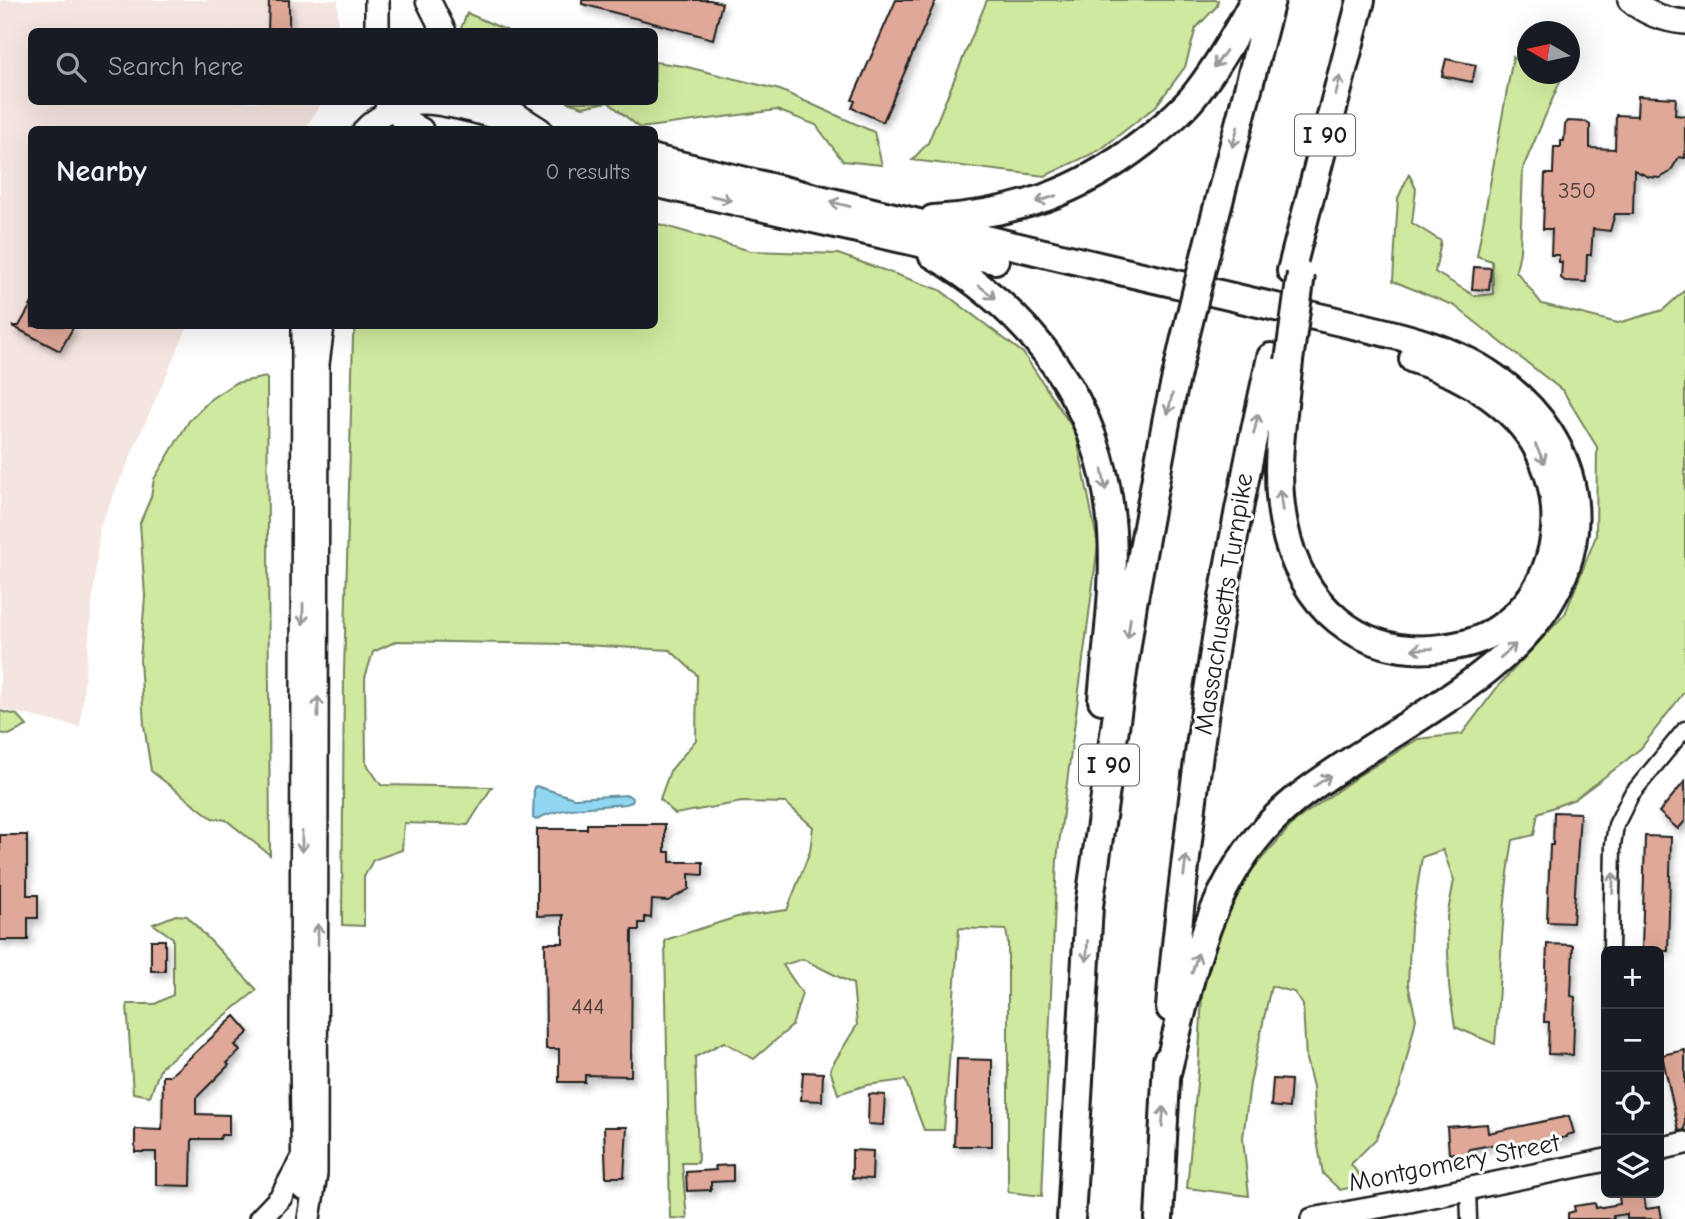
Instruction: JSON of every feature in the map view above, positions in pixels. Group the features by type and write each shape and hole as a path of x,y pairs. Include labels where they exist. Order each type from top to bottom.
{"highway":[{"path":"908,231 965,217 1015,209 1054,196 1119,162 1158,131 1196,93 1230,45 1254,0"},
{"name":"I 90","path":"1072,1209 1089,906 1133,604 1185,338 1271,0"},
{"name":"I 90","path":"1280,359 1312,184 1361,0"},
{"path":"658,160 908,231 1361,343 1433,365 1471,384 1499,403 1538,448 1549,474 1554,498 1557,521 1549,563 1526,603 1511,618 1487,636 1459,646 1402,649 1363,638 1322,605 1307,584 1293,555 1284,526 1279,481 1280,359"},
{"path":"658,184 908,231 1388,333 1453,354 1491,374 1519,396 1547,427 1562,454 1573,489 1575,521 1571,554 1563,581 1523,638 1484,672 1293,802 1265,830 1230,875 1209,919 1166,1077"},
{"path":"908,231 965,273 1015,315 1054,362 1084,410 1102,468 1111,520 1112,577 1096,764 1089,906"},
{"name":"Massachusetts Turnpike","path":"1159,1219 1176,943 1193,796 1215,644 1244,475 1280,359"}],"main road":[{"path":"377,0 377,28"},
{"path":"428,0 442,28"},
{"path":"1630,0 1640,9 1668,20 1685,22"},
{"path":"439,105 523,126"},
{"path":"500,105 531,126"},
{"path":"368,126 390,106 414,126"},
{"path":"303,329 301,1160 307,1219"},
{"path":"307,1219 316,1174 318,364 323,329"},
{"path":"1664,1148 1685,1143"},
{"path":"260,1219 281,1197 301,1160"},
{"name":"Montgomery Street","path":"1312,1219 1601,1161"}],"street":[{"path":"1611,946 1616,825 1631,795 1685,729"},
{"path":"1468,1189 1469,1219"}],"shaded area":[{"path":"0,0 338,0 338,28 28,28 28,105 320,105 307,126 28,126 28,329 187,329 100,526 80,727 0,709"}],"green space":[{"path":"987,0 1218,0 1217,6 1196,28 1185,67 1156,106 1100,150 1045,176 912,160 928,143"},
{"path":"467,13 501,28 461,28"},
{"path":"1513,57 1517,60 1517,84 1559,84 1523,168 1520,252 1516,271 1542,304 1618,323 1663,310 1685,290 1685,691 1641,748 1575,799 1538,813 1534,835 1513,840 1504,917 1495,1044 1455,1027 1449,987 1447,917 1454,880 1443,850 1422,857 1411,926 1408,984 1416,1019 1400,1087 1376,1139 1351,1164 1366,1184 1340,1190 1323,1174 1315,1129 1313,1087 1306,1059 1303,1005 1294,992 1271,986 1250,1083 1243,1138 1249,1196 1187,1188 1202,996 1216,932 1250,872 1295,821 1358,776 1418,739 1462,734 1499,685 1565,614 1596,536 1597,447 1563,391 1455,306 1393,281 1398,198 1409,174 1416,189 1412,223 1441,241 1435,272 1475,296 1493,294 1492,261 1477,256"},
{"path":"658,62 683,66 780,90 874,132 882,165 843,161 816,125 777,110 638,126 612,105 658,105"},
{"path":"658,224 751,251 838,254 940,290 1023,353 1076,433 1098,545 1057,859 1042,1196 1008,1192 1006,930 959,928 944,1130 924,1130 905,1080 867,1085 838,1094 830,1069 857,1025 853,984 803,959 783,965 802,993 792,1026 754,1059 724,1042 695,1057 698,1163 682,1163 687,1219 670,1218 665,940 737,917 787,910 810,851 813,827 786,803 742,802 675,814 660,799 670,771 696,740 697,675 670,650 567,644 397,641 373,652 365,678 366,763 381,785 492,787 468,825 404,823 402,850 373,860 364,877 364,926 342,925 344,672 353,337 356,329 658,329"},
{"path":"267,377 270,855 226,820 212,818 151,771 144,725 140,660 145,596 140,523 151,497 154,479 189,421 212,398 235,383"},
{"path":"0,711 17,715 27,726 9,735 0,733"},
{"path":"176,915 187,916 257,990 161,1067 150,1096 133,1093 127,1004 155,1004 173,995 173,938 153,924"}],"water":[{"path":"536,786 574,798 628,795 633,799 626,804 555,812 536,820 533,818"}],"building":[{"path":"269,0 289,0 289,28 268,28"},
{"path":"582,0 710,0 722,3 713,39 582,4"},
{"path":"896,0 936,0 883,122 852,108 855,101 852,100"},
{"path":"1446,59 1476,65 1472,82 1442,76"},
{"path":"1638,96 1676,98 1675,115 1685,116 1685,158 1679,157 1670,172 1660,178 1649,177 1634,170 1633,214 1615,214 1610,231 1593,229 1591,255 1587,255 1586,282 1565,281 1561,278 1562,262 1559,262 1559,255 1551,255 1552,229 1543,229 1545,174 1553,174 1554,147 1561,147 1568,121 1586,122 1590,125 1590,148 1615,149 1616,115 1637,116"},
{"path":"1474,267 1491,268 1489,290 1472,289"},
{"path":"28,310 28,329 72,329 60,351 12,326 19,326"},
{"path":"1685,781 1685,821 1678,829 1659,812"},
{"path":"1554,812 1580,813 1573,923 1547,922"},
{"path":"587,824 665,824 665,852 670,852 670,862 703,862 703,875 689,874 689,889 668,901 652,900 651,918 645,917 645,923 639,923 639,930 632,930 631,1076 585,1075 585,1082 559,1082 559,1049 546,1049 545,943 563,943 563,915 537,916 537,829 587,829"},
{"path":"0,835 27,835 27,895 38,895 38,918 28,918 28,940 0,940"},
{"path":"1645,836 1671,837 1668,951 1664,951 1664,946 1642,946"},
{"path":"151,940 165,940 165,971 151,971"},
{"path":"1547,944 1573,945 1573,1055 1548,1054 1549,1022 1544,1022"},
{"path":"235,1016 249,1032 235,1045 240,1051 196,1098 196,1114 229,1115 229,1135 221,1135 220,1139 192,1139 191,1186 156,1185 156,1152 135,1152 135,1129 162,1130 163,1076 170,1076"},
{"path":"1685,1050 1685,1130 1679,1131 1664,1055"},
{"path":"957,1059 992,1060 992,1146 954,1146"},
{"path":"803,1072 823,1073 822,1101 801,1100"},
{"path":"1273,1079 1291,1080 1289,1108 1271,1106"},
{"path":"869,1094 885,1095 883,1125 868,1124"},
{"path":"1569,1116 1574,1133 1567,1137 1503,1150 1502,1143 1469,1149 1467,1157 1454,1158 1454,1153 1449,1154 1447,1127 1487,1124 1488,1133"},
{"path":"604,1127 627,1127 624,1177 606,1177"},
{"path":"852,1150 873,1151 872,1179 852,1178"},
{"path":"733,1165 733,1181 711,1182 711,1190 687,1191 686,1172 716,1170 715,1166"},
{"path":"1619,1198 1644,1198 1646,1209 1660,1207 1662,1219 1627,1219 1627,1214 1613,1216 1614,1219 1568,1219 1568,1213 1575,1211 1574,1206 1595,1203 1596,1208 1620,1204"}]}
